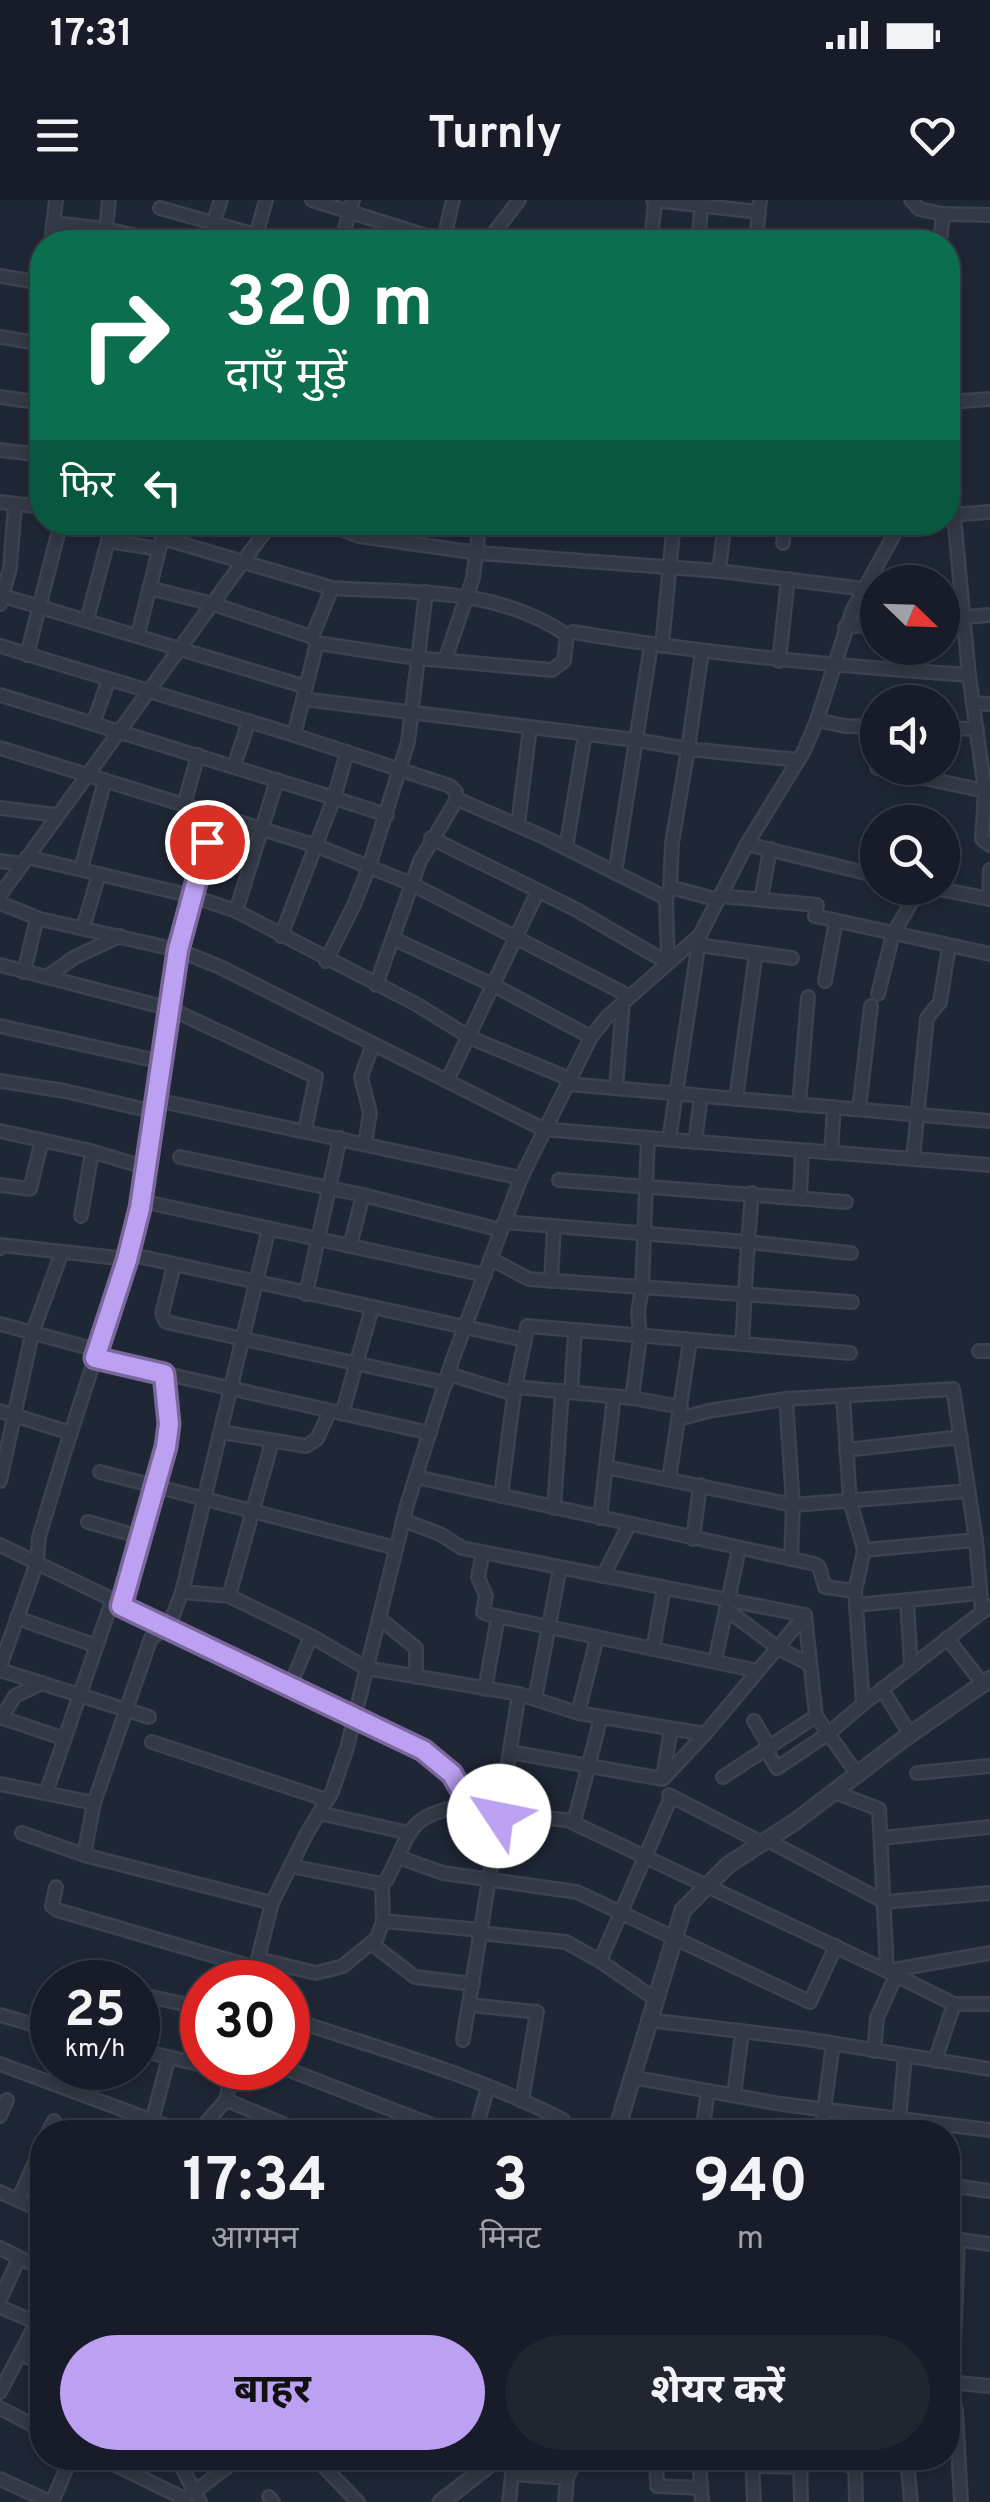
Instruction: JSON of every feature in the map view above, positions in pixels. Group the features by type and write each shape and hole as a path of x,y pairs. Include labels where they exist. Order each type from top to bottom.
{"street":[{"path":"52,230 56,200"},
{"path":"106,229 109,200"},
{"path":"213,223 221,200"},
{"path":"258,230 266,200"},
{"path":"315,200 351,206 412,230"},
{"path":"446,230 453,200"},
{"path":"496,230 519,200"},
{"path":"651,230 654,200 760,206"},
{"path":"910,200 919,210 990,214"},
{"path":"699,230 702,202"},
{"path":"160,208 231,230"},
{"path":"941,230 943,214"},
{"path":"53,222 110,230"},
{"path":"0,276 30,281"},
{"path":"0,337 30,342"},
{"path":"0,397 30,401"},
{"path":"960,401 990,400"},
{"path":"0,450 30,454"},
{"path":"0,502 30,506"},
{"path":"15,504 13,548 1,598 182,647 305,693 410,714 798,760"},
{"path":"960,514 990,512"},
{"path":"27,655 58,535"},
{"path":"88,620 110,535"},
{"path":"0,894 263,535"},
{"path":"356,535 478,554 719,571 860,588"},
{"path":"445,660 467,597 479,535"},
{"path":"615,873 636,740 671,568 673,535"},
{"path":"719,571 723,535"},
{"path":"783,535 783,543"},
{"path":"878,565 895,535"},
{"path":"954,535 985,791 982,839 990,845"},
{"path":"138,634 162,538 332,588 467,597 525,611 568,636"},
{"path":"109,541 159,549"},
{"path":"780,660 788,580"},
{"path":"149,588 213,604 314,640 416,658 552,670 564,661 568,636 574,632 657,646 833,666 969,675"},
{"path":"294,735 314,640 332,588"},
{"path":"326,961 369,867 408,742 426,592"},
{"path":"669,1140 699,940 747,844 798,760 817,720 845,627 860,598"},
{"path":"960,617 990,615"},
{"path":"845,627 860,626"},
{"path":"0,646 450,786 457,799 430,838 376,985"},
{"path":"668,963 672,843 702,651"},
{"path":"93,724 109,678"},
{"path":"0,696 387,815"},
{"path":"973,703 990,704"},
{"path":"817,720 860,726"},
{"path":"234,766 249,721"},
{"path":"518,826 530,727"},
{"path":"960,729 976,729"},
{"path":"566,848 585,734"},
{"path":"0,748 317,846 412,884 626,999"},
{"path":"281,936 317,846 347,752"},
{"path":"184,805 198,755"},
{"path":"81,869 104,780"},
{"path":"236,912 277,780"},
{"path":"957,785 985,791"},
{"path":"457,799 615,873 668,892 816,905 815,916 990,954"},
{"path":"0,808 57,815"},
{"path":"150,1716 0,1669 37,1562 39,1537 128,1257 148,1168 178,950 215,815"},
{"path":"430,838 538,891 668,963"},
{"path":"747,844 860,872"},
{"path":"761,900 770,849"},
{"path":"0,861 25,860 81,869 192,896 236,912 469,1036 569,1081 990,1121"},
{"path":"960,893 989,899 990,870"},
{"path":"82,928 100,874"},
{"path":"447,1081 538,891"},
{"path":"0,903 37,918 178,950 220,966 544,1129 990,1165"},
{"path":"859,1109 874,1000 893,934 910,905"},
{"path":"24,972 37,918"},
{"path":"825,981 836,921"},
{"path":"46,977 75,957 120,936"},
{"path":"394,940 495,986 591,1037"},
{"path":"258,1960 272,1902 327,1800 347,1748 396,1548 466,1325 521,1178 591,1037 626,999 699,940 792,958"},
{"path":"913,1158 927,1018 940,1002 949,946"},
{"path":"736,1099 756,953"},
{"path":"0,966 171,1009 316,1077 305,1130"},
{"path":"799,1105 808,998"},
{"path":"616,1088 626,999"},
{"path":"0,1026 162,1062"},
{"path":"365,1144 370,1113 361,1078 373,1044"},
{"path":"0,1081 305,1130 521,1178"},
{"path":"695,1142 700,1096"},
{"path":"831,1153 834,1108"},
{"path":"0,1132 148,1168"},
{"path":"306,1294 340,1138"},
{"path":"632,1398 640,1337 638,1312 648,1138"},
{"path":"0,1186 30,1189 42,1140"},
{"path":"800,1197 802,1151"},
{"path":"81,1216 92,1152"},
{"path":"180,1158 502,1226 748,1242 850,1253"},
{"path":"558,1180 846,1202"},
{"path":"742,1344 752,1193"},
{"path":"350,1246 363,1196"},
{"path":"141,1200 485,1274"},
{"path":"550,1280 554,1227"},
{"path":"84,1855 94,1803 151,1638 169,1626 182,1592 269,1228"},
{"path":"0,1248 1,1244 174,1265 526,1340"},
{"path":"0,1481 32,1334 62,1252"},
{"path":"490,1259 528,1279 852,1302"},
{"path":"174,1265 162,1320 358,1364 514,1391 632,1398 680,1413 786,1400 953,1389 980,1593 986,1610 829,1733 777,1768 754,1721"},
{"path":"221,1432 311,1445 336,1412 358,1364 372,1308"},
{"path":"0,1324 164,1374 430,1433"},
{"path":"501,1496 514,1391 527,1326 850,1353"},
{"path":"554,1508 575,1331"},
{"path":"670,1480 690,1341"},
{"path":"46,1793 97,1646 142,1537 168,1436 164,1374"},
{"path":"600,1518 614,1396"},
{"path":"843,1396 850,1502 864,1550 856,1598 863,1704"},
{"path":"786,1400 793,1505 790,1559"},
{"path":"0,1412 71,1433"},
{"path":"846,1450 961,1437"},
{"path":"229,1596 272,1442"},
{"path":"606,1467 793,1505 968,1491"},
{"path":"100,1472 396,1548"},
{"path":"416,1477 818,1566 824,1587 856,1598 907,1601 980,1593"},
{"path":"692,1539 700,1485"},
{"path":"404,1520 440,1534 457,1546 728,1605 805,1615"},
{"path":"88,1522 142,1537"},
{"path":"603,1576 629,1525"},
{"path":"864,1550 976,1540"},
{"path":"0,1544 440,1760 468,1805 479,1812 574,1822 954,2004 990,2004"},
{"path":"715,1662 739,1549"},
{"path":"483,1552 478,1576 486,1596 483,1612 758,1671"},
{"path":"535,1699 560,1568"},
{"path":"652,1649 664,1588"},
{"path":"182,1592 229,1596 366,1668 519,1694 578,1713 705,1734"},
{"path":"907,1601 911,1666"},
{"path":"728,1605 778,1648 809,1664"},
{"path":"663,1779 805,1615"},
{"path":"805,1615 816,1716 857,1774"},
{"path":"485,1688 498,1617"},
{"path":"18,1618 97,1646"},
{"path":"379,1618 416,1648 416,1677"},
{"path":"290,1686 311,1636"},
{"path":"578,1713 597,1638"},
{"path":"619,2120 683,1910 728,1865 988,1681 947,1638"},
{"path":"42,1683 15,1696 1,1718 65,1739"},
{"path":"882,1690 910,1734"},
{"path":"464,2040 519,1694"},
{"path":"723,1778 816,1716"},
{"path":"574,1822 601,1717"},
{"path":"671,1728 663,1779 671,1797 886,1902 990,1892"},
{"path":"152,1742 327,1800"},
{"path":"510,1752 663,1779"},
{"path":"917,1772 990,1766"},
{"path":"0,1784 94,1803"},
{"path":"834,1792 879,1809 892,1973 877,2018 874,2051"},
{"path":"600,1961 671,1797"},
{"path":"310,1971 325,1973 343,1966 372,1944 383,1920 382,1884 409,1833 429,1814 468,1805"},
{"path":"319,1813 409,1833"},
{"path":"881,1838 990,1827"},
{"path":"22,1832 84,1855 272,1902"},
{"path":"398,1856 433,1870 515,1885 564,1888 810,2002 836,1946"},
{"path":"290,1866 382,1884"},
{"path":"56,1887 52,1903 57,1910 246,1960"},
{"path":"383,1920 566,1942 655,1999"},
{"path":"372,1944 415,1977 473,1984"},
{"path":"892,1973 990,1954"},
{"path":"935,2061 954,2004"},
{"path":"470,2005 537,2012 522,2101"},
{"path":"0,2015 30,2024"},
{"path":"648,2020 990,2069"},
{"path":"310,2026 488,2087 562,2120"},
{"path":"734,2095 742,2033"},
{"path":"823,2120 834,2044"},
{"path":"160,2055 180,2059"},
{"path":"900,2120 905,2056"},
{"path":"71,2090 152,2120 169,2057"},
{"path":"0,2064 30,2075"},
{"path":"631,2077 873,2120"},
{"path":"310,2078 419,2120"},
{"path":"478,2120 488,2087"},
{"path":"208,2120 226,2100 228,2090"},
{"path":"704,2120 708,2091"},
{"path":"0,2116 7,2100"},
{"path":"226,2100 272,2120"},
{"path":"960,2129 990,2130"},
{"path":"18,2200 30,2173"},
{"path":"960,2187 990,2191"},
{"path":"0,2192 30,2206"},
{"path":"960,2240 990,2244"},
{"path":"0,2248 30,2264"},
{"path":"18,2258 0,2304 30,2314"},
{"path":"2,2385 30,2337"},
{"path":"21,2354 30,2358"},
{"path":"960,2383 990,2386"},
{"path":"0,2408 30,2424"},
{"path":"0,2479 51,2502 66,2470"},
{"path":"127,2470 190,2499"},
{"path":"181,2470 190,2499"},
{"path":"190,2499 224,2470"},
{"path":"327,2470 358,2502"},
{"path":"441,2502 482,2470"},
{"path":"509,2502 512,2470"},
{"path":"565,2502 571,2470"},
{"path":"656,2470 657,2486 701,2488"},
{"path":"700,2470 702,2502"},
{"path":"752,2470 754,2502"},
{"path":"800,2470 801,2502"},
{"path":"855,2470 856,2502"},
{"path":"909,2470 910,2502"},
{"path":"958,2470 961,2502"},
{"path":"512,2474 567,2478"}],"route":[{"path":"207,842 178,950 140,1208 95,1358 164,1374 168,1410 166,1447 121,1606 423,1750 440,1760 452,1774 472,1809 499,1816"}]}
